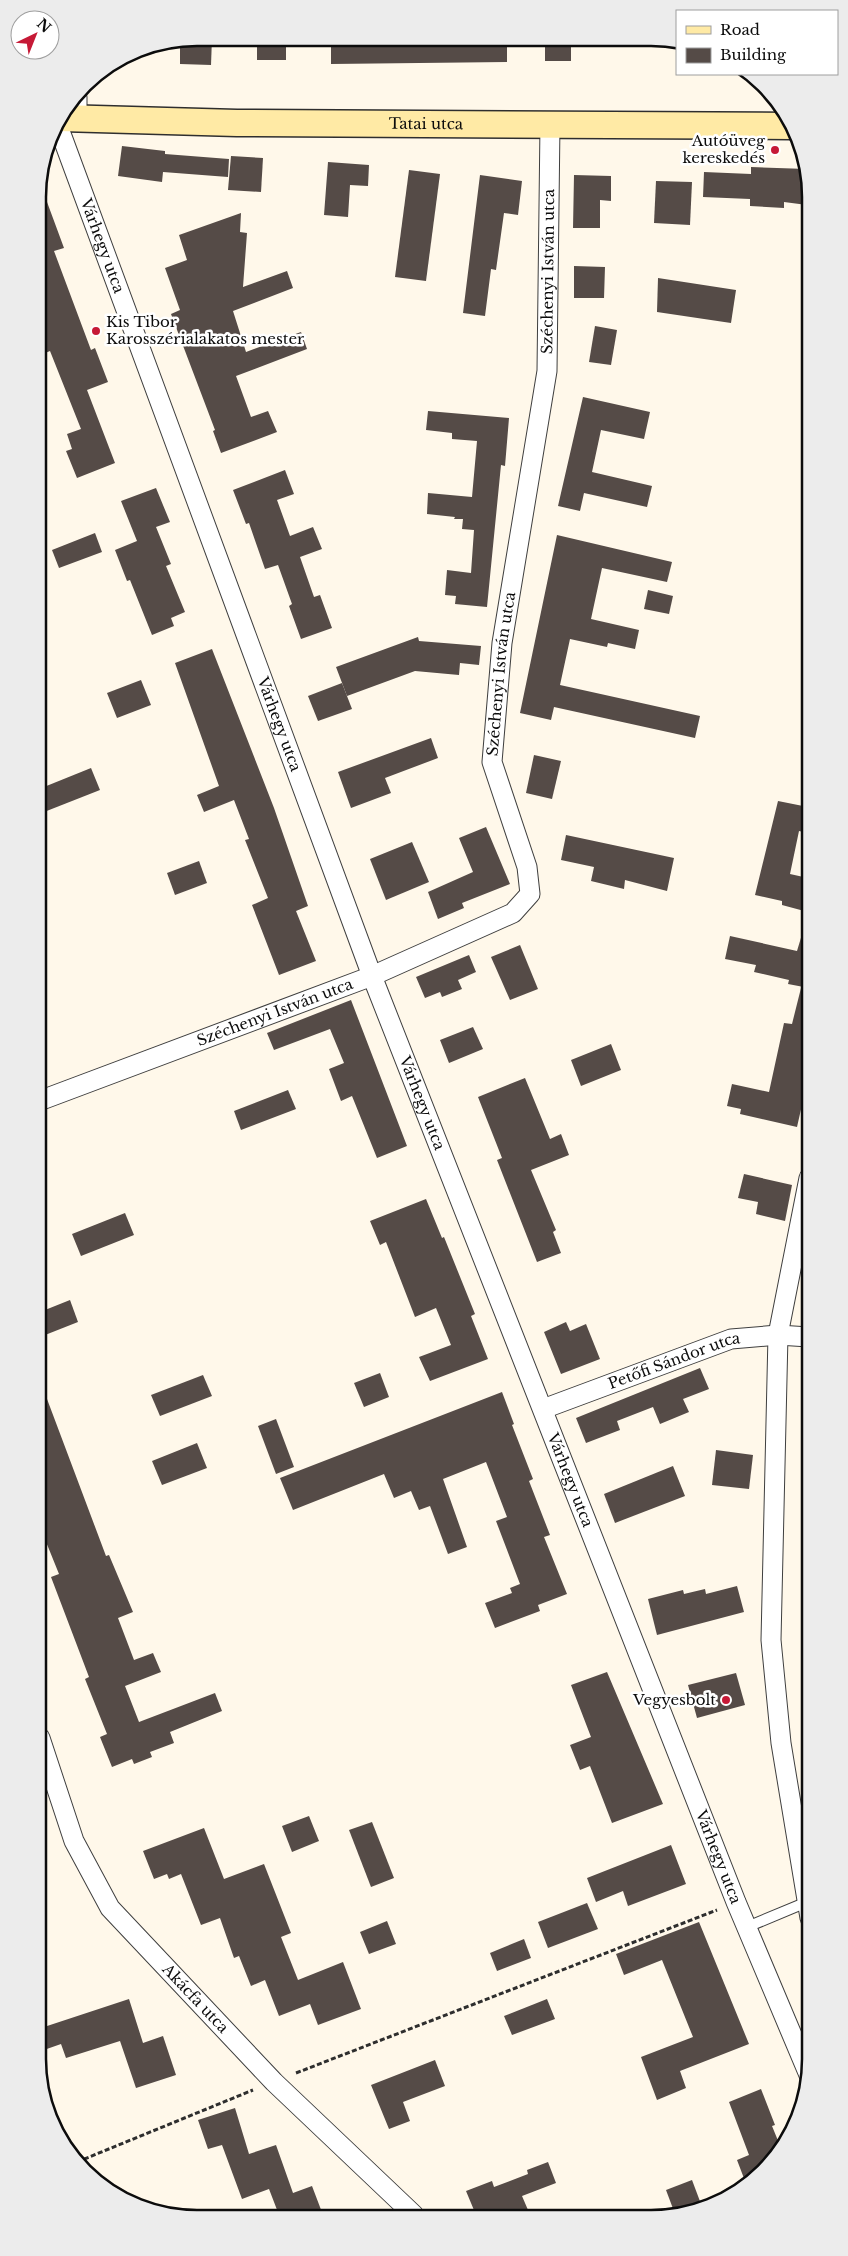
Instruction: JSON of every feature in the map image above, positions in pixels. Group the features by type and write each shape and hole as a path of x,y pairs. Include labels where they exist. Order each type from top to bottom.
{"street":[{"name":"Tatai utca","path":"71,114 237,123 784,126"},
{"name":"Várhegy utca","path":"69,117 372,976 736,1902 801,2056"},
{"name":"Széchenyi István utca","path":"47,1099 372,976 512,913 530,894 526,867 492,762 502,643 547,372 550,124"},
{"path":"801,1216 778,1335 771,1640 781,1743 801,1863"},
{"name":"Petőfi Sándor utca","path":"543,1409 731,1339 778,1335 801,1337"},
{"name":"Akácfa utca","path":"46,1757 74,1841 110,1908 274,2082 409,2210"}],"lane":[{"path":"747,1927 801,1912"}],"path":[{"path":"85,2159 274,2082 736,1902"}],"building":[{"path":"507,46 507,62 331,64 331,47"},
{"path":"545,46 571,46 571,61 545,61"},
{"path":"212,47 211,65 180,64 180,48"},
{"path":"257,47 286,47 286,60 257,60"},
{"path":"122,146 165,151 165,154 229,159 228,177 163,172 162,182 118,176"},
{"path":"231,156 263,158 261,192 228,190"},
{"path":"328,162 369,165 368,186 350,185 348,217 324,215"},
{"path":"751,167 799,169 802,204 784,202 784,208 750,206 750,199 703,197 704,172 751,174"},
{"path":"409,170 440,174 426,281 395,277"},
{"path":"480,175 522,181 518,215 504,213 496,270 491,269 485,316 463,313"},
{"path":"574,175 611,176 611,201 600,200 600,228 573,228"},
{"path":"656,181 692,182 690,225 654,223"},
{"path":"47,202 64,248 54,251 91,350 95,348 108,382 87,390 115,463 77,478 66,451 72,449 67,434 81,429 50,351 47,352"},
{"path":"241,213 240,232 247,233 243,287 287,271 293,288 233,311 246,352 301,332 307,349 236,376 251,417 268,411 277,432 221,453 213,431 215,430 171,314 180,310 165,268 187,260 179,235"},
{"path":"574,266 605,267 604,298 574,298"},
{"path":"658,278 736,290 731,323 657,312"},
{"path":"595,326 617,330 611,365 589,362"},
{"path":"583,397 650,412 644,439 601,430 592,472 652,486 647,507 584,493 580,511 558,506"},
{"path":"428,411 509,418 505,466 501,465 487,607 455,604 456,596 445,595 447,570 471,573 474,530 462,529 463,519 427,514 428,493 472,497 477,441 452,439 452,433 426,430"},
{"path":"285,470 294,494 277,500 290,536 313,527 322,549 300,557 314,597 320,595 332,628 301,639 289,606 292,604 278,565 265,569 249,523 246,524 233,490"},
{"path":"156,488 170,522 156,527 171,564 166,566 185,612 171,618 174,626 152,635 130,580 127,581 115,550 137,541 121,501"},
{"path":"95,533 102,552 59,568 52,550"},
{"path":"557,535 672,562 667,582 602,568 591,619 639,630 635,649 608,643 607,647 570,639 560,685 700,716 695,738 554,707 551,720 520,713"},
{"path":"648,590 673,596 669,614 644,609"},
{"path":"418,637 419,641 481,646 479,665 460,663 459,675 415,671 347,696 336,667"},
{"path":"212,649 274,808 308,906 296,911 316,961 279,975 252,905 268,898 245,840 249,839 234,800 204,812 197,795 219,786 175,663"},
{"path":"141,680 151,705 117,718 107,693"},
{"path":"342,683 352,709 318,721 308,696"},
{"path":"431,738 438,758 385,778 391,793 351,808 338,772"},
{"path":"534,755 561,761 552,799 526,793"},
{"path":"91,768 100,790 47,811 47,786"},
{"path":"778,801 802,806 802,832 799,831 790,874 802,877 802,910 782,905 782,901 755,895"},
{"path":"486,827 510,884 462,903 464,908 438,919 428,892 473,872 459,838"},
{"path":"566,835 674,858 667,891 625,880 624,889 591,881 594,867 561,860"},
{"path":"412,842 429,882 386,900 370,859"},
{"path":"199,861 207,883 175,895 167,873"},
{"path":"730,936 797,951 802,936 802,987 788,984 789,980 754,972 756,965 725,959"},
{"path":"520,945 538,989 510,1000 491,957"},
{"path":"469,955 476,972 458,980 462,989 442,997 440,992 425,998 416,977"},
{"path":"802,988 802,1107 797,1127 740,1114 741,1109 727,1106 732,1084 769,1092 784,1023 792,1024"},
{"path":"351,1000 407,1146 377,1158 352,1096 341,1101 329,1069 344,1063 330,1029 274,1050 267,1033"},
{"path":"473,1027 483,1049 449,1063 440,1040"},
{"path":"611,1044 621,1070 581,1086 571,1060"},
{"path":"525,1078 550,1139 561,1134 569,1155 531,1170 556,1230 553,1232 561,1253 537,1262 497,1160 502,1158 478,1097"},
{"path":"288,1090 296,1109 241,1130 234,1111"},
{"path":"744,1174 792,1185 785,1221 756,1214 758,1202 738,1198"},
{"path":"426,1199 442,1238 444,1237 475,1314 471,1316 488,1359 430,1381 419,1357 451,1345 436,1308 415,1317 386,1242 380,1245 370,1221"},
{"path":"125,1213 134,1235 81,1256 72,1234"},
{"path":"70,1300 78,1322 46,1334 46,1309"},
{"path":"566,1322 570,1331 586,1324 600,1359 561,1374 544,1332"},
{"path":"700,1368 709,1389 683,1399 689,1412 660,1424 653,1407 617,1421 620,1430 586,1443 576,1418"},
{"path":"380,1373 389,1397 364,1407 354,1383"},
{"path":"203,1375 212,1396 160,1416 151,1395"},
{"path":"502,1392 514,1424 512,1425 533,1479 529,1481 550,1535 544,1537 567,1594 538,1605 540,1611 495,1628 485,1603 512,1593 510,1588 520,1584 496,1521 507,1517 486,1462 443,1479 467,1547 448,1554 430,1506 419,1510 411,1491 394,1498 384,1474 293,1510 280,1478"},
{"path":"46,1397 106,1556 109,1555 133,1612 118,1618 134,1660 153,1653 161,1672 125,1686 139,1722 215,1693 222,1711 170,1732 174,1743 150,1752 152,1757 134,1764 132,1759 112,1767 100,1737 107,1734 85,1679 89,1677 51,1577 59,1574 46,1543"},
{"path":"276,1419 294,1467 276,1474 258,1426"},
{"path":"197,1443 207,1468 162,1485 152,1461"},
{"path":"716,1450 753,1455 749,1489 712,1485"},
{"path":"673,1466 685,1496 615,1523 604,1494"},
{"path":"737,1586 744,1612 657,1635 648,1599 683,1590 684,1594 705,1589 706,1594"},
{"path":"607,1672 663,1804 612,1823 590,1766 580,1770 570,1745 591,1737 571,1685"},
{"path":"736,1673 745,1705 697,1718 688,1685"},
{"path":"309,1816 319,1841 292,1852 282,1826"},
{"path":"372,1822 394,1878 371,1887 349,1830"},
{"path":"204,1828 224,1879 264,1864 291,1933 281,1937 298,1980 343,1962 361,2009 318,2025 310,2004 279,2016 265,1980 251,1986 239,1956 234,1958 220,1918 201,1925 181,1874 169,1879 167,1874 154,1879 143,1851"},
{"path":"671,1845 686,1884 628,1906 623,1891 596,1902 587,1878"},
{"path":"587,1903 598,1929 548,1948 538,1922"},
{"path":"387,1921 396,1944 369,1954 360,1932"},
{"path":"699,1922 749,2044 680,2071 686,2088 657,2100 641,2057 693,2037 662,1960 624,1975 616,1954"},
{"path":"524,1939 531,1958 497,1971 490,1953"},
{"path":"129,1999 143,2043 163,2036 176,2075 136,2088 120,2041 66,2058 61,2044 46,2049 46,2026"},
{"path":"547,1999 555,2019 512,2035 504,2016"},
{"path":"435,2060 445,2086 403,2102 410,2121 389,2129 371,2085"},
{"path":"761,2089 775,2125 772,2126 778,2140 771,2151 744,2178 737,2160 749,2155 729,2102"},
{"path":"235,2108 249,2154 276,2145 293,2193 312,2186 321,2210 277,2210 269,2189 242,2199 222,2145 208,2149 198,2120"},
{"path":"548,2162 556,2183 522,2196 528,2210 474,2210 466,2191 492,2181 494,2187 528,2174 527,2170"},
{"path":"692,2180 700,2201 673,2208 666,2190"}],"place":[{"name":"Autóüveg kereskedés","path":"775,150"},
{"name":"Kis Tibor Karosszérialakatos mester","path":"96,331"},
{"name":"Vegyesbolt","path":"726,1700"}]}
